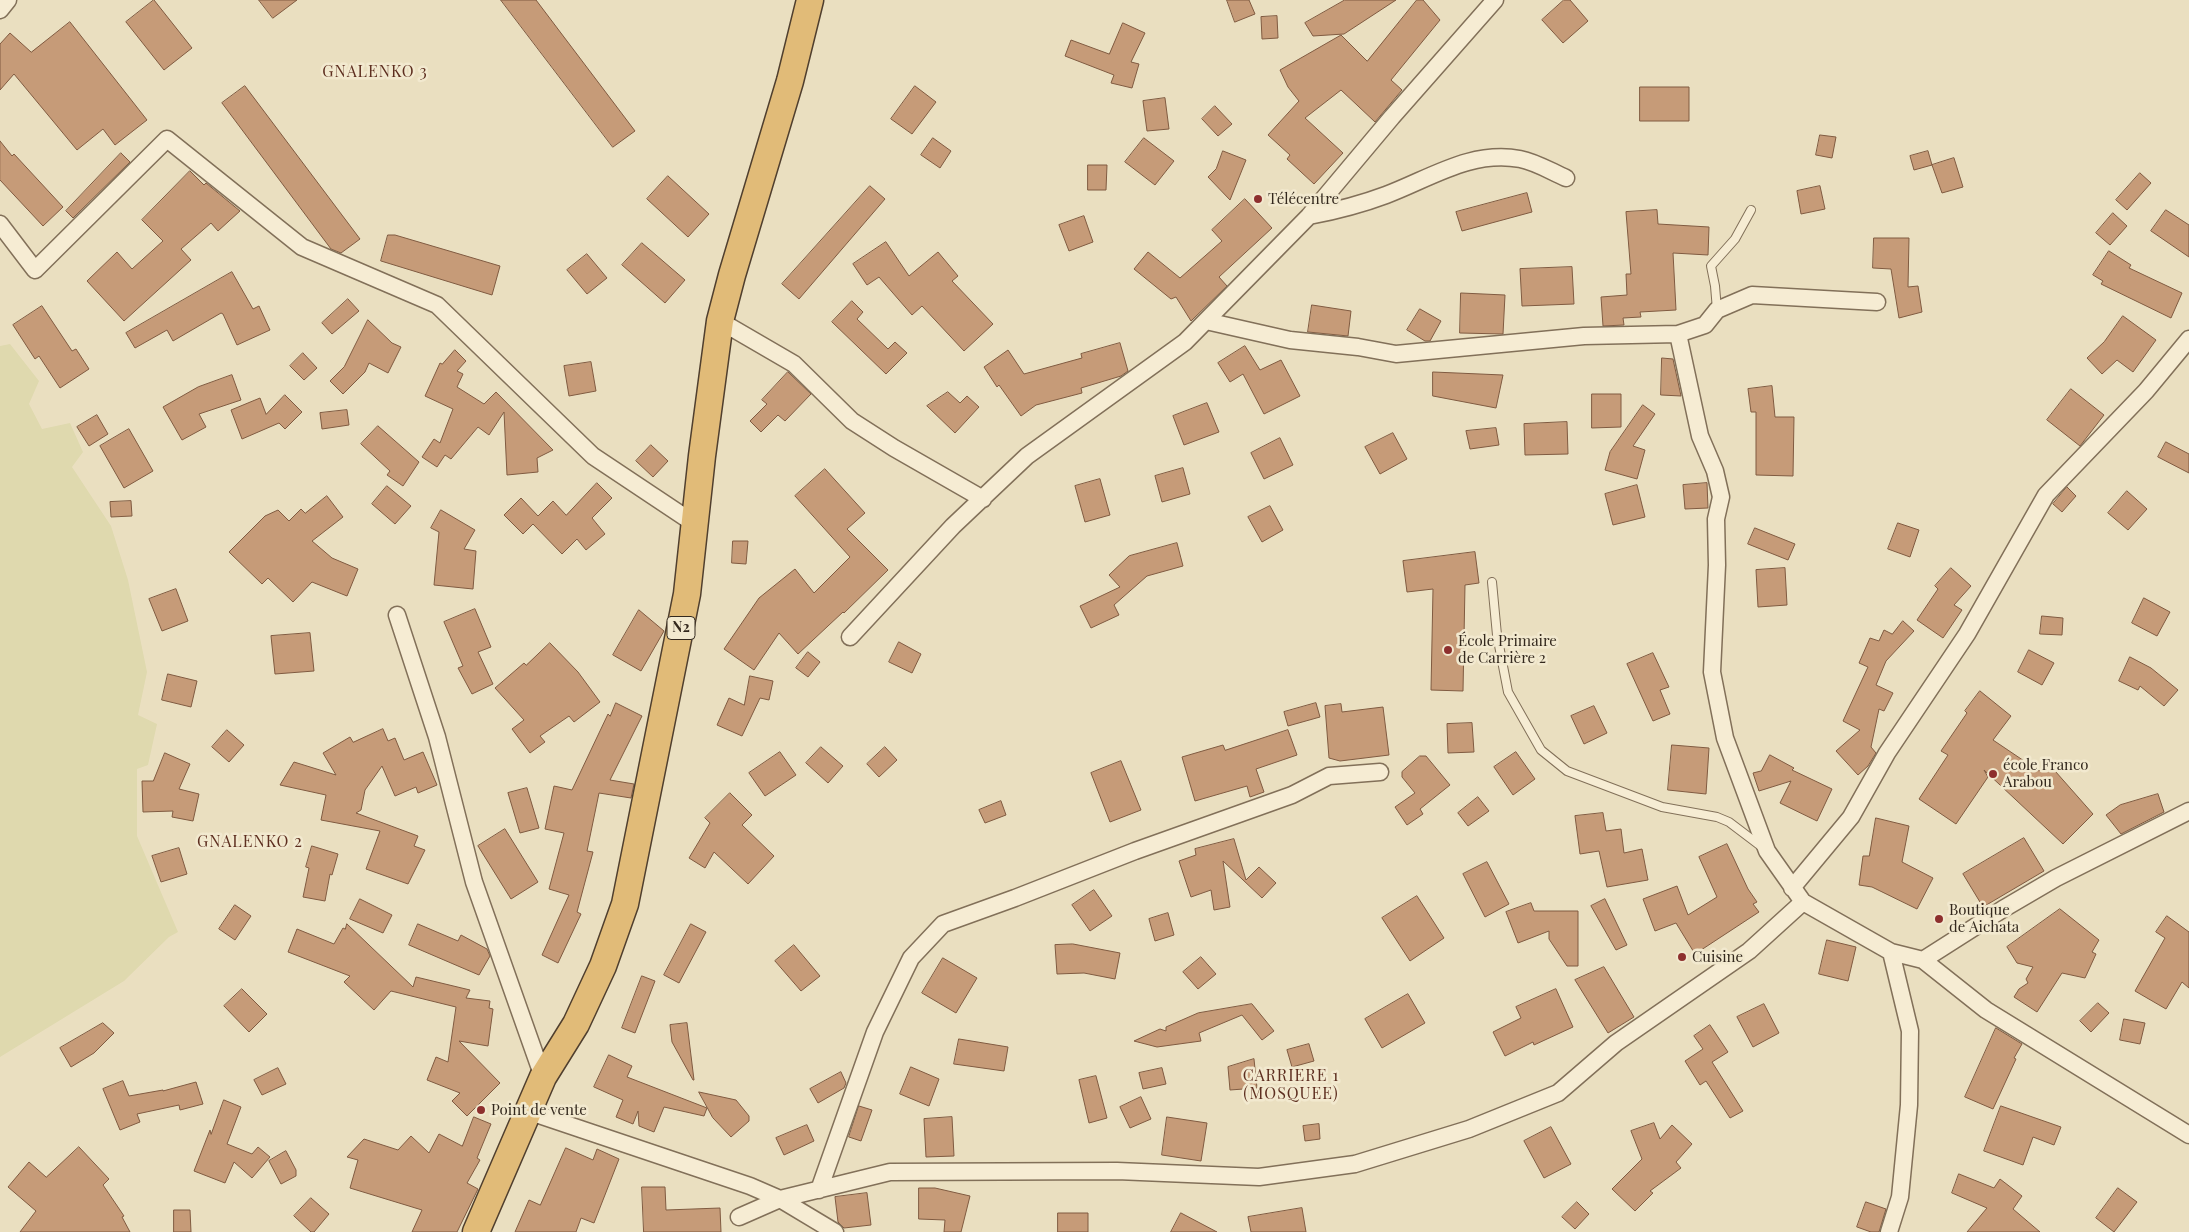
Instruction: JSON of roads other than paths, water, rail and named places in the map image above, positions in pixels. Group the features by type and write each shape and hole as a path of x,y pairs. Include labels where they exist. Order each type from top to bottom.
{"highway":[{"name":"N2","path":"476,1232 543,1077 576,1024 603,966 625,904 687,594 702,456 720,321 790,81 810,0"}],"street":[{"path":"0,10 8,0"},
{"path":"850,637 953,526 1027,456 1185,342 1309,216 1392,117 1495,0"},
{"path":"0,224 35,270 167,139 302,247 437,305 593,456 695,524"},
{"path":"1309,216 1330,212 1386,195 1465,161 1495,157 1522,159 1566,178"},
{"path":"1206,321 1290,340 1358,346 1396,354 1584,336 1678,334 1705,326 1717,310 1752,295 1877,302"},
{"path":"720,321 794,364 852,421 894,448 983,499"},
{"path":"1678,334 1700,436 1715,471 1721,497 1716,519 1717,565 1712,672 1725,738 1767,851 1803,902 1891,952 1923,960 1986,1010 2189,1135"},
{"path":"1792,888 1851,817 1887,753 1967,634 2046,495 2146,391 2189,339"},
{"path":"396,615 437,737 474,882 543,1077"},
{"path":"819,1190 875,1032 910,958 943,924 1135,851 1292,795 1329,776 1380,772"},
{"path":"1923,960 2003,908 2056,878 2189,811"},
{"path":"739,1217 780,1199 890,1172 1117,1171 1259,1177 1356,1164 1469,1129 1558,1093 1616,1043 1748,951 1803,902"},
{"path":"1889,1232 1900,1197 1909,1105 1910,1031 1891,952"},
{"path":"527,1112 750,1186 780,1199 835,1232"}],"lane":[{"path":"1717,310 1711,266 1736,239 1751,210"},
{"path":"1492,582 1497,635 1508,692 1541,750 1567,771 1662,808 1718,817 1729,822 1767,851"}],"place":[{"name":"Télécentre","path":"1258,199"},
{"name":"École Primaire de Carrière 2","path":"1448,650"},
{"name":"école Franco Arabou","path":"1993,774"},
{"name":"Boutique de Aichata","path":"1939,919"},
{"name":"Cuisine","path":"1682,957"},
{"name":"Point de vente","path":"481,1110"}],"district":[{"name":"GNALENKO 3","path":"375,72"},
{"name":"GNALENKO 2","path":"250,842"},
{"name":"CARRIERE 1 (MOSQUEE)","path":"1291,1085"}]}
